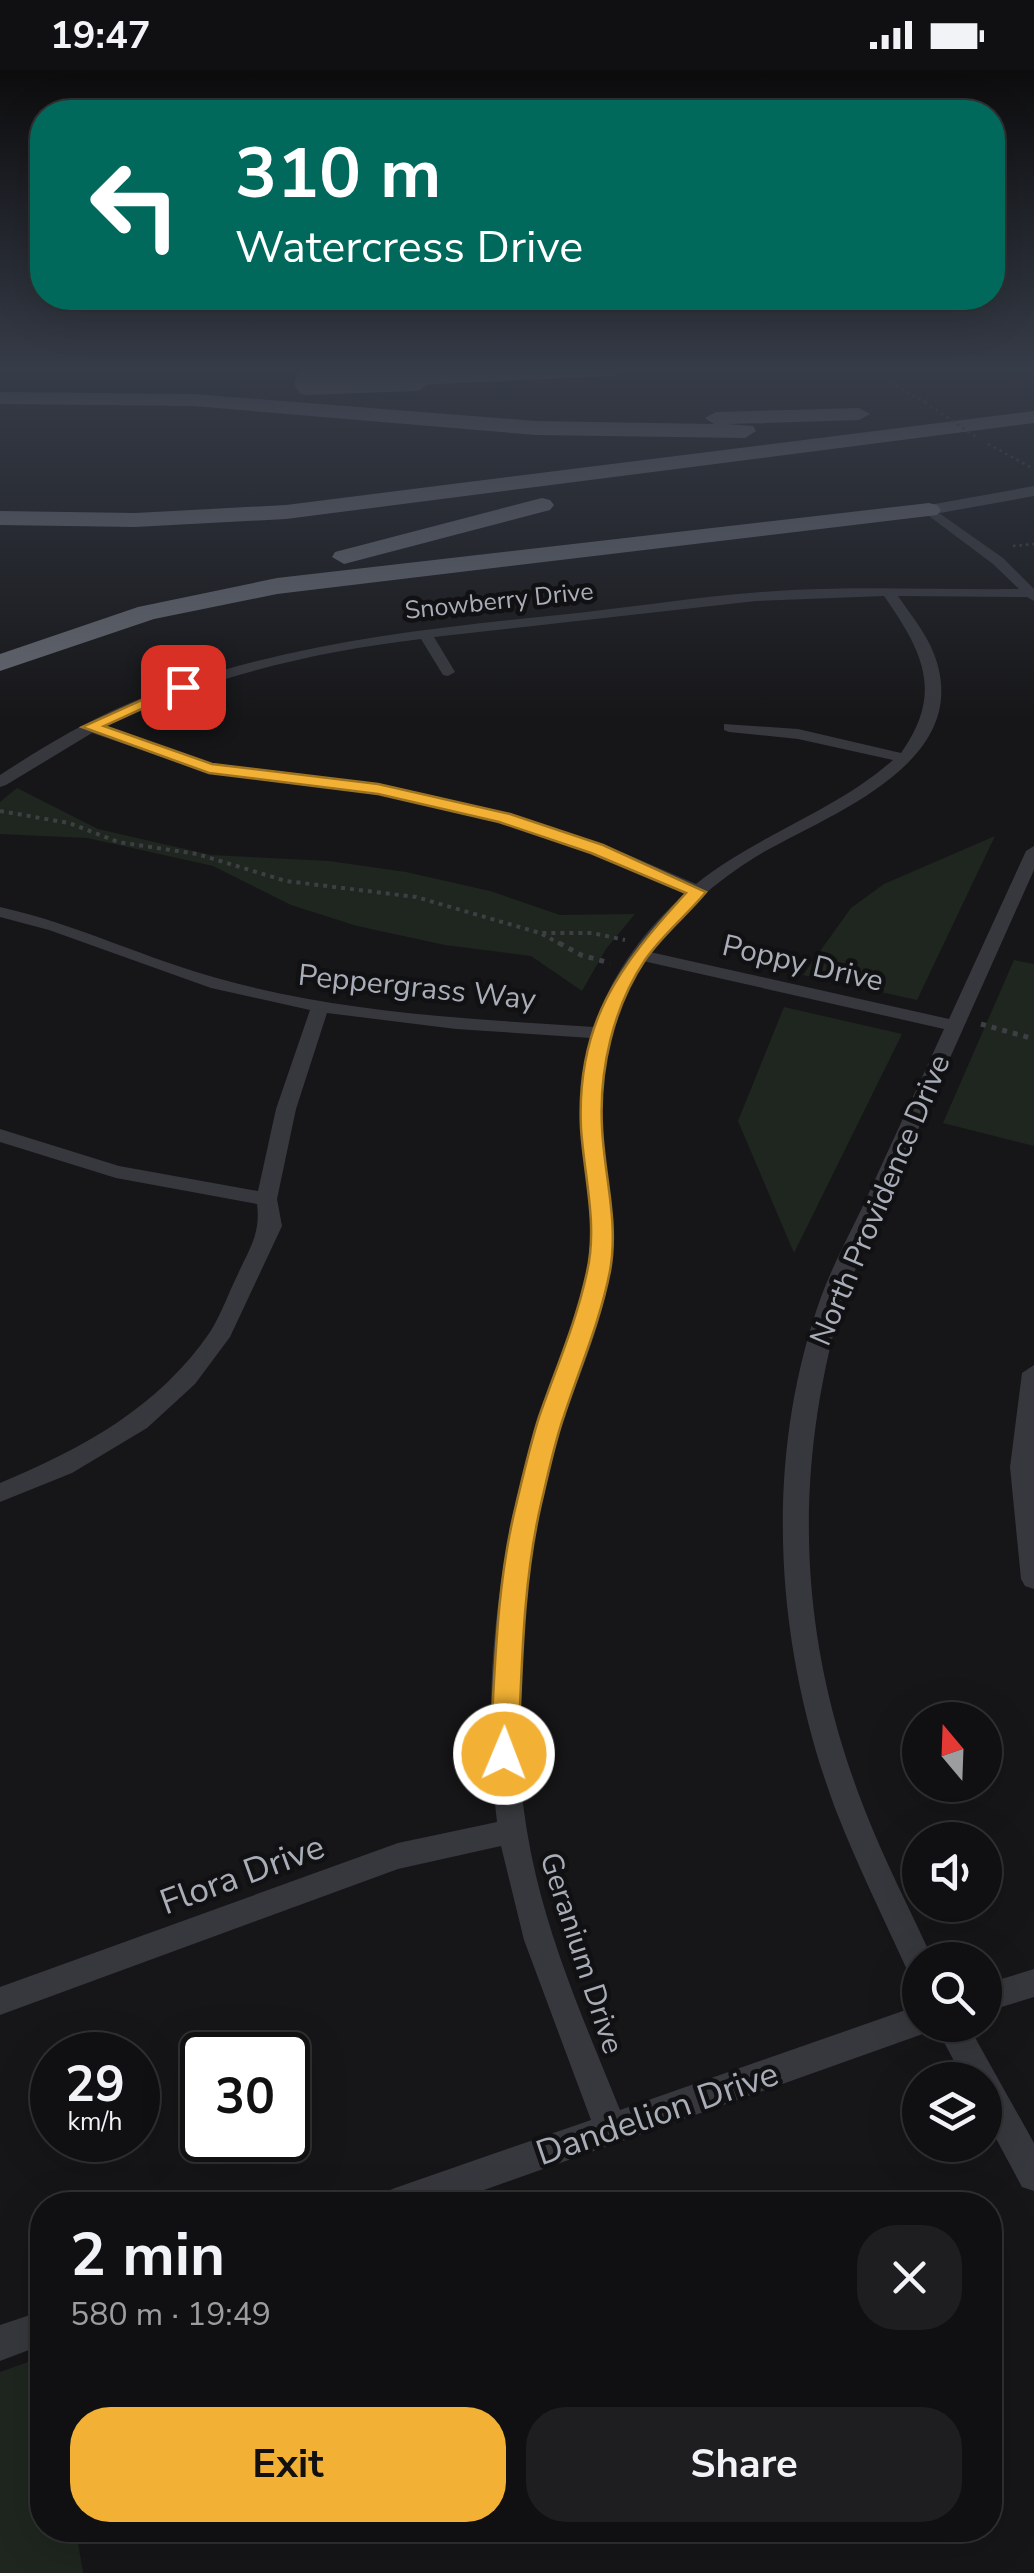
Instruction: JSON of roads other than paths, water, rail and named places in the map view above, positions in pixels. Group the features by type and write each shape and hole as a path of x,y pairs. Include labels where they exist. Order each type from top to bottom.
{"highway":[{"path":"0,518 135,520 305,510 493,487"},
{"path":"0,663 147,614 442,529 633,487"},
{"path":"147,614 317,580 928,510"}],"main road":[{"path":"928,510 1034,492"}],"street":[{"path":"928,510 986,551 1033,594"},
{"name":"Geranium Drive","path":"612,2129 534,1924 513,1831 504,1754 510,1620 539,1460 582,1339 600,1267 602,1214 592,1094 602,1033 633,948 697,892 757,849 860,795 903,758 925,729 934,688 924,648 888,593"},
{"name":"Snowberry Drive","path":"0,782 90,727 153,698 238,670 324,648 424,632 779,595 1033,594"},
{"path":"424,632 448,672"},
{"path":"90,727 209,768 378,789 504,818 604,852 697,892"},
{"path":"729,727 798,734 903,758"},
{"name":"North Providence Drive","path":"910,1942 871,1860 826,1734 798,1601 793,1510 802,1412 823,1324 1034,851"},
{"name":"Peppergrass Way","path":"0,912 58,926 216,984 320,1007 424,1022 602,1033"},
{"name":"Poppy Drive","path":"633,948 955,1026"},
{"path":"0,1494 103,1446 139,1422 187,1378 236,1308 271,1226 267,1198 294,1077 320,1007"},
{"path":"0,1135 116,1172 267,1198"},
{"path":"1034,1373 1022,1466 1034,1580"},
{"name":"Flora Drive","path":"0,2001 398,1856 513,1831"},
{"path":"1002,1993 1034,1983"},
{"name":"Dandelion Drive","path":"432,2192 902,2026"},
{"path":"1002,2117 1034,2175"},
{"path":"0,2344 30,2333"}]}
